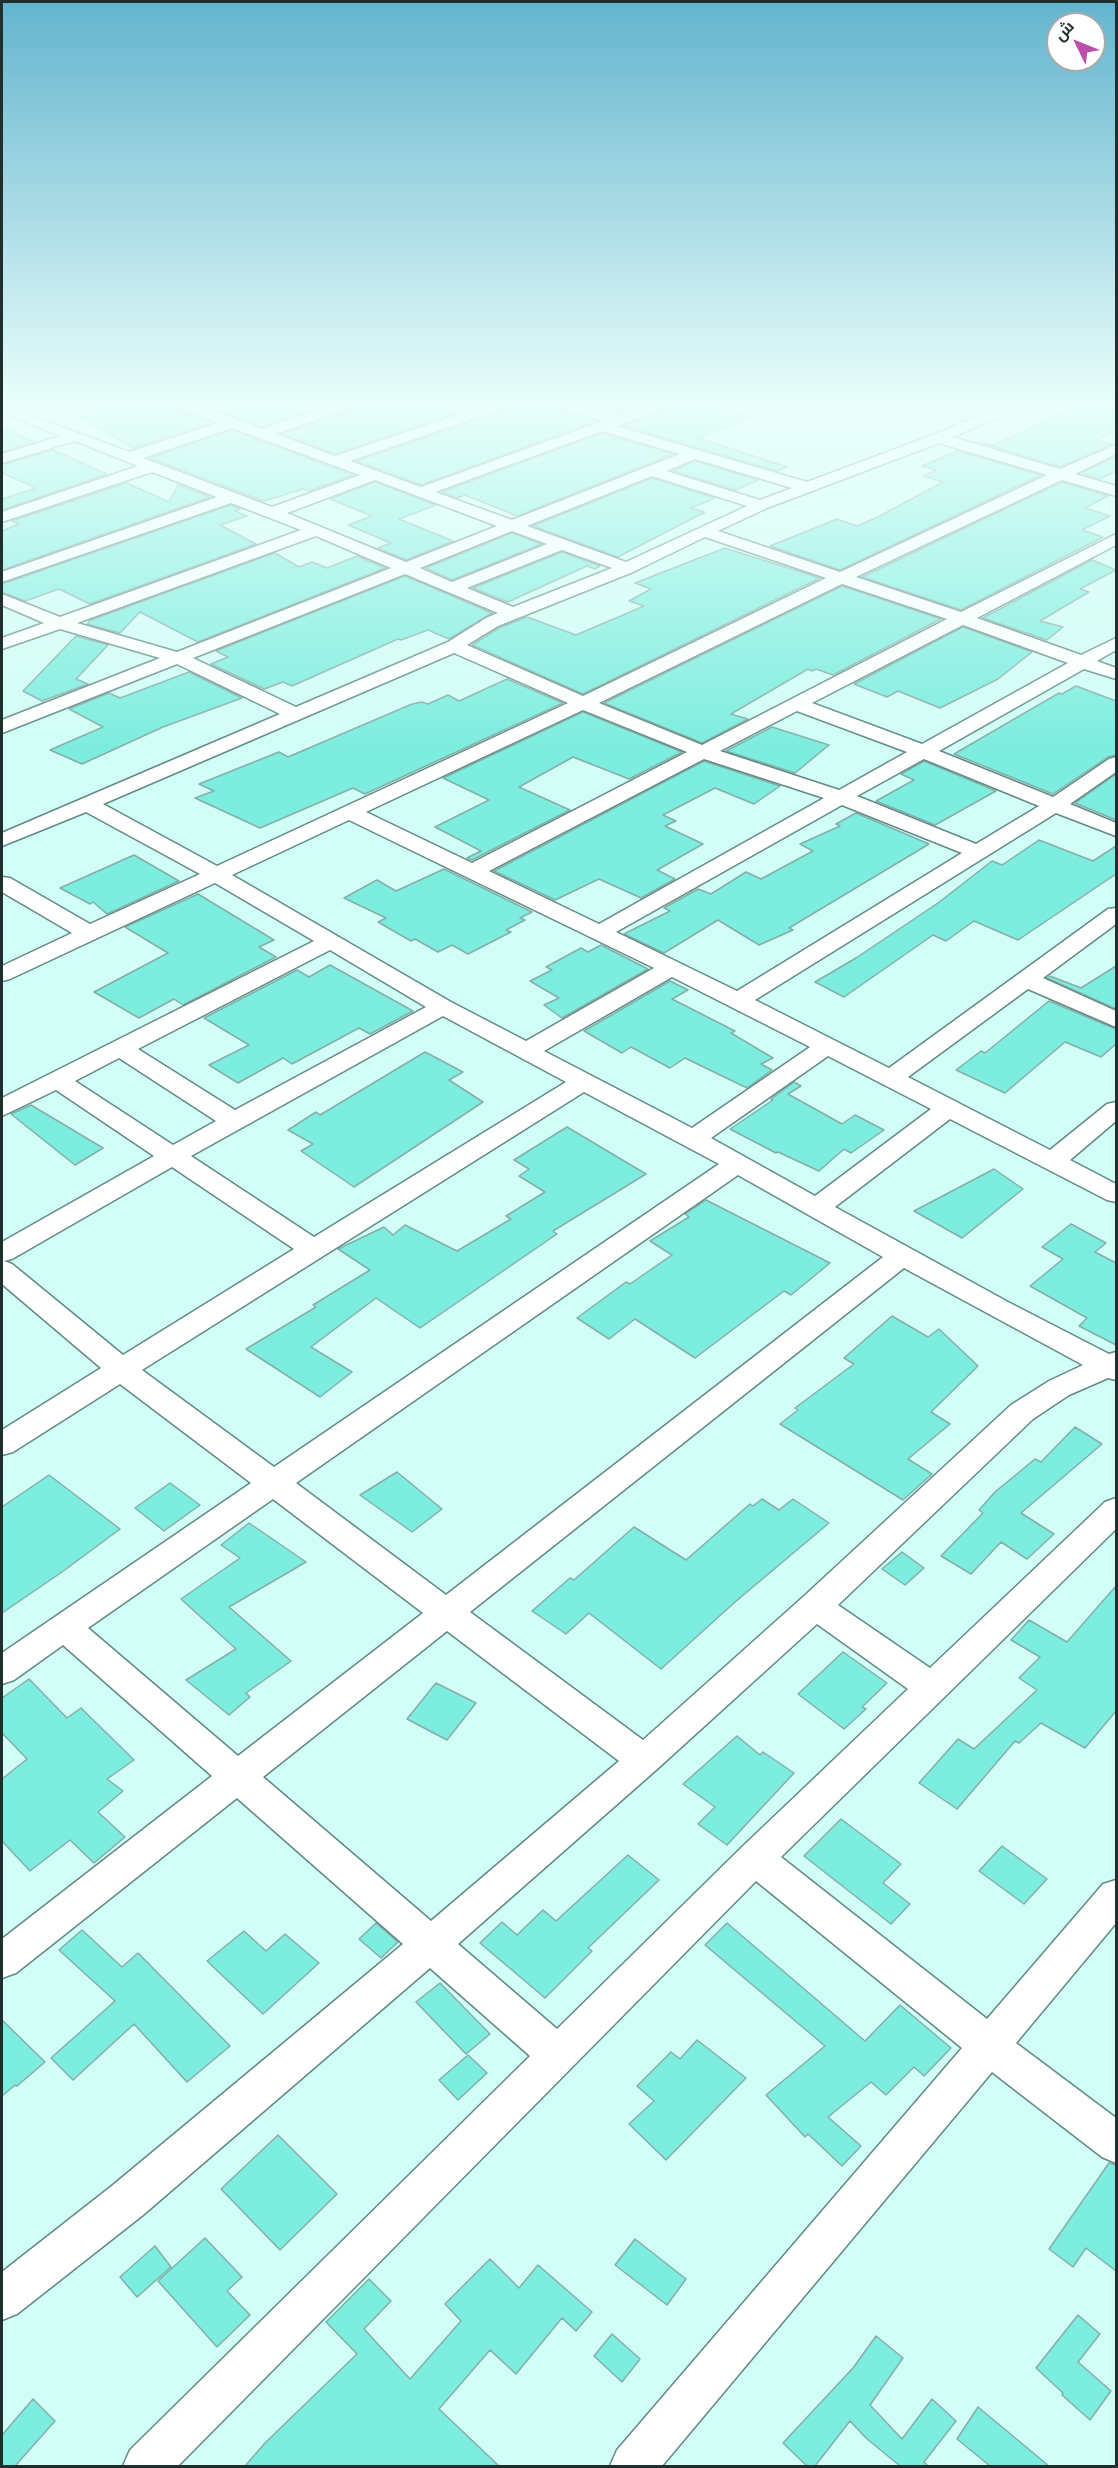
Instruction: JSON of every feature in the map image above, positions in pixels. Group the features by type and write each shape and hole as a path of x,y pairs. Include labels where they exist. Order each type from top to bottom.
{"street":[{"path":"2,578 166,520"},
{"path":"291,520 512,613"},
{"path":"498,520 627,568"},
{"path":"2,727 524,520"},
{"path":"2,840 454,646 492,622 627,568 730,520"},
{"path":"8,965 89,933 216,874 583,703 965,520"},
{"path":"2,644 316,530"},
{"path":"705,532 961,618 1116,674"},
{"path":"472,871 961,618 1113,543"},
{"path":"452,588 562,544"},
{"path":"2,599 59,623 176,657 296,714"},
{"path":"599,933 1116,643"},
{"path":"454,646 583,703 703,752 843,798 978,852"},
{"path":"796,704 925,752 1116,830"},
{"path":"738,1000 1054,805 1116,763"},
{"path":"85,803 216,874 443,1007 525,1052 693,1138 902,1256 1114,1366"},
{"path":"348,812 738,1000 1116,1194"},
{"path":"2,883 89,933"},
{"path":"890,1079 1025,979 1113,920"},
{"path":"2,1108 331,941"},
{"path":"525,1052 670,968"},
{"path":"1025,979 1116,1020"},
{"path":"2,1253 234,1121 443,1007"},
{"path":"693,1138 827,1046"},
{"path":"120,1048 234,1121"},
{"path":"57,1080 313,1249"},
{"path":"2,1444 584,1081"},
{"path":"817,1208 948,1108"},
{"path":"1053,1161 1116,1109"},
{"path":"2,1670 738,1163"},
{"path":"2,1961 902,1256"},
{"path":"2,1270 122,1370 644,1760"},
{"path":"2,2299 128,2200 644,1760 815,1606 1022,1412 1059,1388 1114,1366"},
{"path":"146,2466 755,1858 1116,1510"},
{"path":"815,1606 932,1688"},
{"path":"64,1626 239,1775 558,2055"},
{"path":"755,1858 991,2047 1116,2143"},
{"path":"633,2466 991,2047 1116,1896"}],"building":[{"path":"144,520 2,570 2,531 19,524 12,521"},
{"path":"187,520 234,520 220,525 256,544 90,604 59,589 25,601 2,592 2,584"},
{"path":"361,520 402,520 453,541 406,560 378,548 391,543 348,525"},
{"path":"547,520 689,520 618,557 533,526"},
{"path":"834,520 857,526 871,520 945,520 840,570 770,546"},
{"path":"982,520 1102,520 1082,530 1103,537 961,610 862,577"},
{"path":"512,533 541,544 452,580 426,568"},
{"path":"725,548 820,578 583,694 472,645 499,628 527,617 576,635 644,606 629,601 651,589 635,583"},
{"path":"562,552 600,566 595,569 587,566 508,602 473,588"},
{"path":"275,553 299,567 312,562 327,568 357,556 385,568 198,642 140,612 120,633 87,624 91,620"},
{"path":"1092,560 1116,570 1080,589 1089,592 1040,621 1063,627 1047,640 983,618"},
{"path":"405,576 492,613 449,639 428,630 401,640 398,639 292,686 283,682 264,689 211,664 228,657 216,651"},
{"path":"842,586 941,619 833,675 816,669 812,671 808,669 731,714 748,719 702,743 604,703"},
{"path":"963,627 1032,652 998,679 940,708 898,691 887,697 854,684"},
{"path":"76,636 108,645 76,679 88,684 42,701 23,691"},
{"path":"189,672 242,698 163,727 82,764 50,750 103,727 69,709 109,693 120,698"},
{"path":"507,679 563,703 365,794 353,788 260,828 195,798 214,791 199,784 279,752 288,757 412,704 422,702 428,704 448,695 459,701"},
{"path":"1076,686 1116,701 1116,755 1108,757 1053,794 954,754 1059,693 1062,694"},
{"path":"583,712 682,752 629,779 573,757 519,787 570,810 472,860 467,858 481,851 435,827 489,800 443,778"},
{"path":"772,727 829,745 795,773 726,751"},
{"path":"704,761 780,786 754,804 715,788 663,815 676,821 665,826 703,844 657,870 675,879 641,898 599,879 555,900 494,871"},
{"path":"924,761 996,791 935,825 876,801 914,780 901,774"},
{"path":"1116,774 1116,820 1075,803"},
{"path":"856,813 929,844 789,928 793,930 759,945 718,920 664,953 624,934 670,911 664,908 698,889 711,894 746,872 761,879 813,851 800,844 840,826 836,824"},
{"path":"1039,840 1093,861 1116,846 1116,874 1018,940 974,921 946,941 933,935 844,997 815,982 856,958 938,903 992,861 1002,865"},
{"path":"134,855 179,881 107,914 93,902 90,904 60,888"},
{"path":"444,869 532,912 520,918 525,920 506,930 511,932 468,954 452,945 438,952 415,939 411,941 378,922 386,918 344,898 377,880 396,891"},
{"path":"198,894 274,940 259,947 276,957 183,1005 174,999 139,1018 94,992 168,953 125,927"},
{"path":"601,945 648,969 562,1018 544,1005 559,998 530,981 552,970 546,967 581,948 588,952"},
{"path":"330,965 413,1011 370,1034 359,1028 292,1064 283,1058 238,1083 209,1065 249,1045 204,1018 297,970 309,977"},
{"path":"1116,966 1116,1009 1047,978 1050,976 1081,988"},
{"path":"670,981 688,990 672,999 735,1031 731,1033 773,1058 761,1064 772,1070 747,1088 685,1058 670,1068 631,1047 622,1053 584,1031"},
{"path":"1049,1001 1116,1029 1116,1044 1101,1057 1065,1042 1005,1093 956,1070 981,1051 985,1053"},
{"path":"425,1052 463,1072 449,1080 483,1102 354,1187 301,1151 313,1144 288,1130 316,1112 320,1115"},
{"path":"794,1082 801,1086 788,1094 842,1124 855,1115 884,1130 851,1153 844,1149 819,1171 776,1153 730,1129 773,1100 771,1099"},
{"path":"31,1105 103,1148 75,1165 11,1114"},
{"path":"567,1127 646,1174 553,1231 557,1234 420,1328 376,1298 311,1347 352,1372 320,1397 246,1349 316,1307 313,1305 370,1270 338,1249 384,1227 393,1235 405,1225 457,1251 511,1219 506,1216 545,1192 519,1176 529,1169 514,1160"},
{"path":"994,1169 1023,1189 962,1238 914,1211"},
{"path":"706,1200 830,1263 791,1295 784,1291 695,1358 635,1319 609,1339 577,1318 626,1282 630,1284 672,1255 650,1241 689,1217 685,1214"},
{"path":"1071,1224 1106,1243 1095,1252 1116,1263 1116,1345 1079,1326 1087,1318 1030,1286 1063,1259 1042,1247"},
{"path":"892,1316 928,1337 939,1329 978,1366 931,1412 950,1424 908,1459 932,1474 903,1500 780,1424 798,1410 795,1408 854,1364 844,1358"},
{"path":"1075,1427 1102,1444 1021,1513 1054,1534 1027,1559 1001,1542 971,1574 941,1556 983,1513 979,1510 995,1492 1035,1459 1041,1462"},
{"path":"397,1472 442,1509 412,1532 360,1495"},
{"path":"49,1475 120,1529 2,1613 2,1507"},
{"path":"170,1483 200,1505 164,1531 135,1508"},
{"path":"762,1499 779,1510 793,1499 829,1523 735,1602 661,1669 589,1613 566,1634 532,1611 570,1578 574,1580 634,1527 686,1560 750,1504 753,1506"},
{"path":"249,1523 306,1562 229,1607 291,1661 246,1693 250,1697 229,1715 186,1680 236,1649 181,1599 240,1558 221,1545"},
{"path":"902,1552 924,1568 905,1585 882,1569"},
{"path":"1116,1586 1116,1711 1085,1748 1041,1723 1019,1743 1015,1741 957,1809 919,1783 958,1739 974,1749 1037,1690 1019,1678 1040,1657 1011,1640 1029,1620 1067,1642"},
{"path":"843,1652 887,1683 862,1707 866,1709 844,1729 798,1694"},
{"path":"29,1679 67,1718 81,1708 134,1760 107,1779 123,1791 98,1812 125,1837 94,1863 70,1840 30,1871 2,1841 2,1779 27,1759 2,1733 2,1698"},
{"path":"436,1683 476,1703 447,1740 407,1719"},
{"path":"737,1736 760,1755 763,1752 794,1773 727,1845 698,1824 715,1807 683,1784"},
{"path":"841,1819 901,1864 883,1883 910,1904 891,1924 804,1856"},
{"path":"1002,1846 1047,1879 1024,1904 979,1871"},
{"path":"628,1855 659,1880 588,1948 592,1951 545,1998 480,1943 502,1922 517,1935 543,1910 556,1921"},
{"path":"376,1923 398,1942 381,1958 359,1939"},
{"path":"727,1923 865,2041 900,2005 951,2048 924,2076 914,2067 886,2095 871,2082 828,2117 861,2146 842,2166 808,2134 805,2137 766,2095 825,2046 705,1945"},
{"path":"82,1930 122,1967 138,1953 230,2046 187,2082 134,2024 73,2080 51,2058 115,2001 59,1950"},
{"path":"244,1931 266,1951 285,1934 319,1963 263,2014 207,1961"},
{"path":"440,1983 490,2034 466,2054 416,2002"},
{"path":"2,2020 45,2062 2,2096"},
{"path":"697,2040 746,2078 666,2160 629,2124 654,2101 637,2086 671,2052 680,2059"},
{"path":"468,2055 487,2073 458,2100 439,2080"},
{"path":"278,2135 337,2194 280,2250 221,2189"},
{"path":"1109,2163 1116,2165 1116,2271 1086,2248 1073,2267 1049,2249"},
{"path":"205,2238 242,2277 227,2291 250,2315 217,2347 158,2281"},
{"path":"635,2239 686,2279 667,2305 615,2265"},
{"path":"155,2246 171,2267 137,2297 120,2277"},
{"path":"490,2259 519,2288 538,2265 592,2312 576,2331 562,2318 516,2374 490,2350 439,2409 499,2466 245,2466 265,2443 357,2354 326,2322 369,2279 391,2301 364,2329 410,2379 461,2321 445,2304"},
{"path":"1078,2315 1100,2334 1078,2362 1111,2391 1090,2420 1036,2368"},
{"path":"612,2334 640,2359 622,2382 594,2356"},
{"path":"876,2336 903,2358 870,2405 902,2439 932,2399 956,2421 924,2462 928,2466 900,2466 866,2438 850,2421 815,2466 807,2466 783,2443 853,2368"},
{"path":"33,2399 55,2421 15,2466 2,2466 2,2435"},
{"path":"978,2407 1049,2466 990,2466 957,2439"}]}
